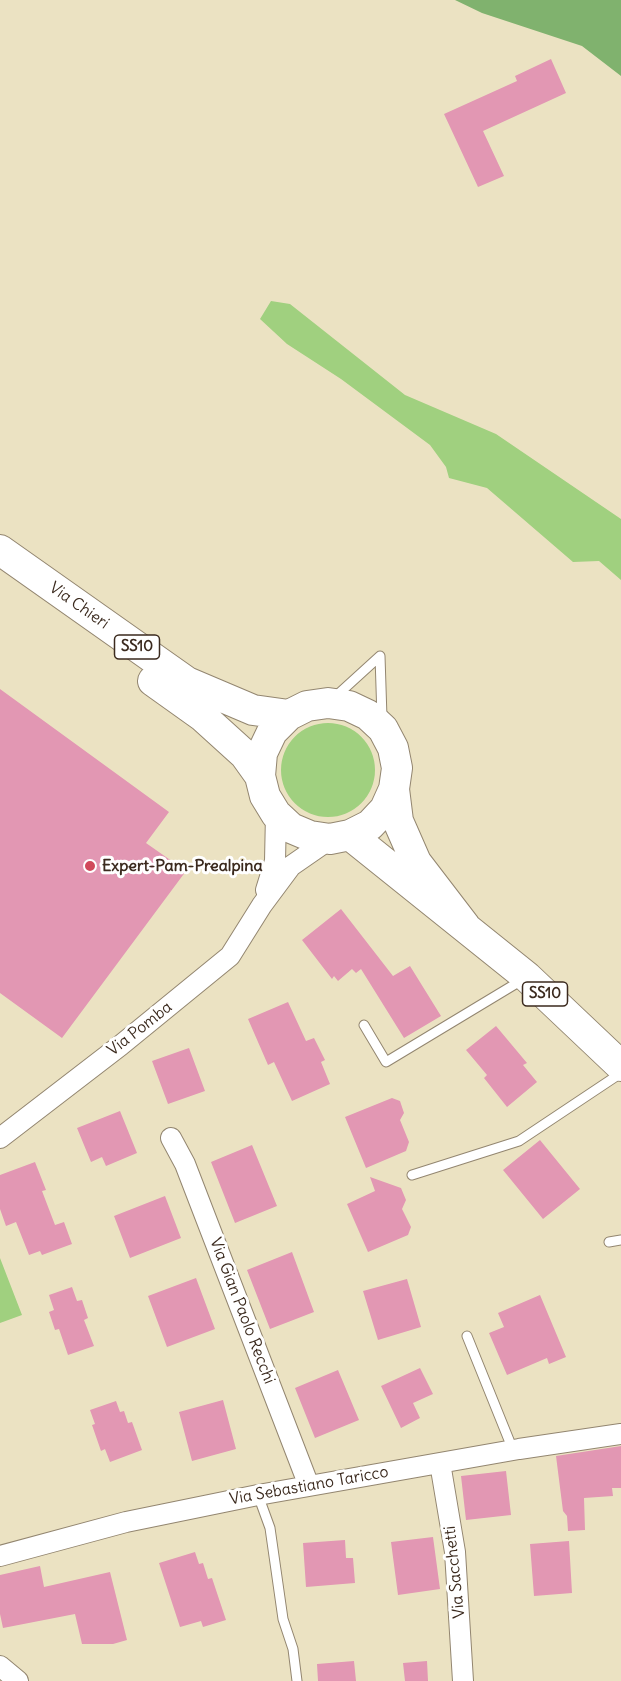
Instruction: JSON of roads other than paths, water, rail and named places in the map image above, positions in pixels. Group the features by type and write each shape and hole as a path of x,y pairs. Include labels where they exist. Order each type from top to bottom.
{"main road":[{"name":"Via Chieri","path":"0,550 187,682 253,710 289,715"},
{"name":"Via Chieri","path":"0,571 202,716 245,755 260,776"},
{"name":"Via Chieri","path":"394,789 385,809 370,825 340,837 310,836 291,828 276,814 265,796 260,776 262,753 272,732 289,715 307,706 328,703 349,706 368,715 383,729 393,748 397,768 394,789 398,821 416,862 465,926"},
{"name":"Via Chieri","path":"340,837 465,926"},
{"name":"SS10","path":"465,926 526,977 621,1066"}],"street":[{"name":"Via Pomba","path":"262,904 275,861 276,814"},
{"name":"Via Pomba","path":"0,1138 121,1045 230,956 262,904 291,866 340,837"},
{"name":"Via Gian Paolo Recchi","path":"171,1138 185,1164 309,1486"},
{"name":"Via Sebastiano Taricco","path":"0,1556 126,1522 258,1495 513,1450 621,1434"},
{"name":"Via Sacchetti","path":"440,1463 455,1552 463,1681"},
{"path":"0,1666 18,1681"}],"lane":[{"path":"328,703 380,656 383,729"},
{"path":"364,1025 386,1062 526,977"},
{"path":"412,1175 519,1141 621,1073"},
{"path":"609,1242 621,1240"},
{"path":"467,1336 513,1450"},
{"path":"258,1495 270,1527 283,1619 294,1649 297,1681"}],"place":[{"name":"Expert-Pam-Prealpina","path":"90,866"}]}
